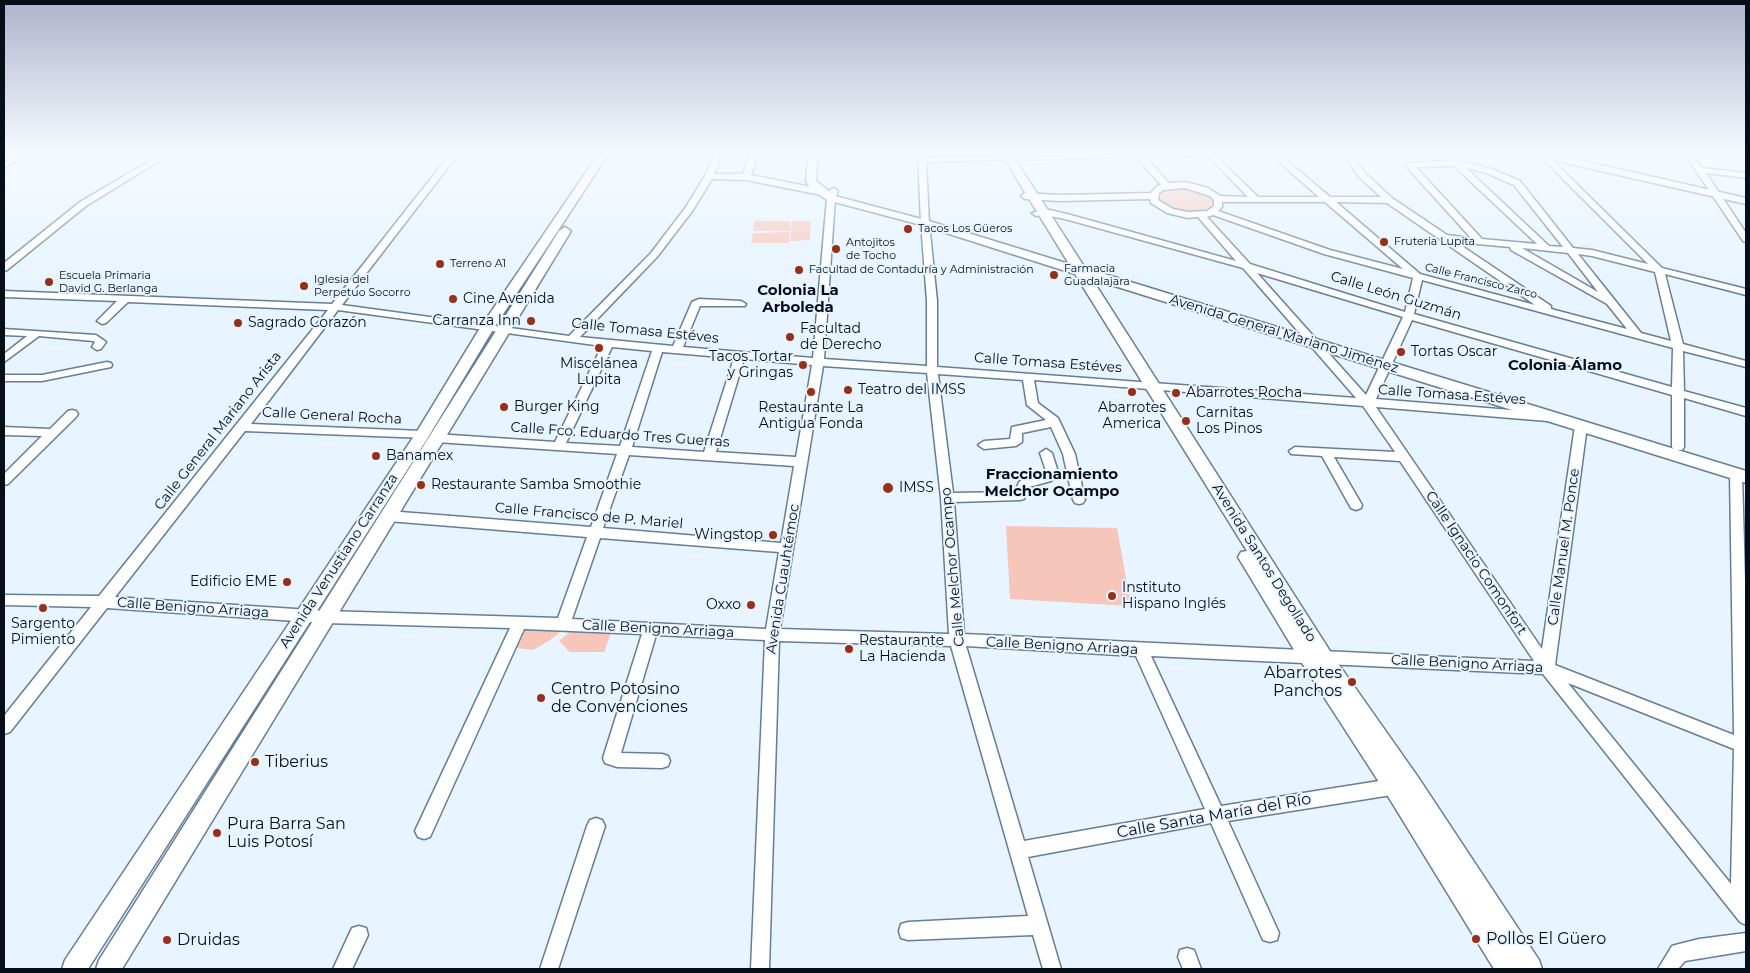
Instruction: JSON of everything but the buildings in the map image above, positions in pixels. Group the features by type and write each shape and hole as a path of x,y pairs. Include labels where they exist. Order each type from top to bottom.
{"main road":[{"name":"Avenida Venustiano Carranza","path":"74,969 422,435 487,328 574,198"},
{"name":"Avenida Venustiano Carranza","path":"108,969 587,198"},
{"name":"Avenida General Mariano Jiménez","path":"847,198 1024,243 1073,265 1388,363 1553,418 1743,473"},
{"name":"Avenida Santos Degollado","path":"1031,198 1317,657 1402,785 1530,969"},
{"name":"Avenida General Mariano Jiménez","path":"1388,363 1678,447 1743,473"},
{"name":"Avenida Santos Degollado","path":"1402,785 1508,969"}],"street":[{"path":"4,268 92,198"},
{"name":"Calle General Mariano Arista","path":"4,727 420,198"},
{"path":"572,340 654,255 696,198"},
{"name":"Avenida Cuauhtémoc","path":"760,969 772,635 818,362 829,198"},
{"name":"Calle Melchor Ocampo","path":"924,198 932,301 932,369 947,498 956,640 1019,850 1052,969"},
{"path":"1035,204 1118,198"},
{"name":"Calle Francisco Zarco","path":"1155,198 1158,204 1170,212 1188,215 1207,213 1327,252 1746,364"},
{"path":"1440,198 1480,242"},
{"path":"1493,198 1546,248"},
{"path":"1529,198 1638,336"},
{"path":"1586,198 1659,270 1678,346 1678,447"},
{"path":"1719,198 1746,239"},
{"path":"1207,213 1218,207 1218,199 1389,200 1448,238 1553,312"},
{"path":"1325,199 1418,277 1409,316 1368,404"},
{"name":"Calle León Guzmán","path":"1035,204 1409,316 1746,412"},
{"name":"Calle Ignacio Comonfort","path":"1207,213 1245,266 1368,404 1547,668 1743,912"},
{"path":"1448,238 1572,251 1626,260 1746,292"},
{"path":"1509,245 1614,304"},
{"name":"Calle Tomasa Estéves","path":"4,294 335,307 608,344 740,356 1147,385 1553,418"},
{"path":"102,321 126,298"},
{"path":"677,350 696,304 699,302 741,304"},
{"path":"4,332 50,338 68,335 96,338 100,342 98,347"},
{"path":"4,337 34,335"},
{"path":"4,359 34,335"},
{"path":"559,445 608,344"},
{"path":"563,624 594,532 625,449 658,348"},
{"path":"709,455 740,356"},
{"path":"4,378 42,378 106,365"},
{"path":"1028,376 1033,405 1054,421 1069,454 1079,500"},
{"path":"4,481 72,414"},
{"path":"984,445 1016,442 1016,430 1043,426 1054,421"},
{"name":"Calle Manuel M. Ponce","path":"1547,668 1581,426"},
{"name":"Calle General Rocha","path":"242,427 422,435"},
{"path":"4,431 52,433"},
{"name":"Calle Fco. Eduardo Tres Guerras","path":"436,438 802,462"},
{"path":"1295,451 1404,457"},
{"path":"1325,452 1356,505"},
{"path":"947,498 1020,496 1023,485 1029,481 1046,478 1052,472 1046,453"},
{"path":"1743,473 1743,912"},
{"name":"Calle Francisco de P. Mariel","path":"388,516 788,548"},
{"name":"Calle Benigno Arriaga","path":"4,600 102,602 325,617 520,622 650,630 956,640 1547,668 1744,746"},
{"path":"424,831 520,622"},
{"path":"650,630 611,758 617,760 662,761"},
{"path":"1141,650 1214,815 1270,934"},
{"name":"Calle Santa María del Río","path":"1019,850 1214,815 1402,785"},
{"path":"549,969 596,826"},
{"path":"908,931 1040,925"},
{"path":"342,969 359,935"},
{"path":"1667,969 1679,953 1699,948 1746,942"}],"shaded area":[{"path":"1159,198 1214,199 1214,206 1205,212 1190,213 1173,210 1162,203"},
{"path":"754,221 791,221 790,231 753,231"},
{"path":"792,221 811,221 810,240 790,241"},
{"path":"790,232 789,243 751,243 753,233"},
{"path":"1006,526 1117,528 1131,606 1010,599"},
{"path":"524,628 563,630 533,650 516,648"},
{"path":"571,631 611,633 604,652 570,652 559,641"}],"place":[{"name":"Tacos Los Güeros","path":"908,229"},
{"name":"Fruteria Lupita","path":"1384,242"},
{"name":"Antojitos de Tocho","path":"836,249"},
{"name":"Terreno A1","path":"440,264"},
{"name":"Facultad de Contaduría y Administración","path":"799,270"},
{"name":"Farmacia Guadalajara","path":"1054,275"},
{"name":"Escuela Primaria David G. Berlanga","path":"49,282"},
{"name":"Iglesia del Perpetuo Socorro","path":"304,286"},
{"name":"Cine Avenida","path":"453,299"},
{"name":"Carranza Inn","path":"531,321"},
{"name":"Sagrado Corazón","path":"238,323"},
{"name":"Facultad de Derecho","path":"790,337"},
{"name":"Miscelánea Lupita","path":"599,348"},
{"name":"Tortas Oscar","path":"1401,352"},
{"name":"Tacos Tortar y Gringas","path":"803,365"},
{"name":"Teatro del IMSS","path":"848,390"},
{"name":"Restaurante La Antigua Fonda","path":"811,392"},
{"name":"Abarrotes America","path":"1132,392"},
{"name":"Abarrotes Rocha","path":"1176,393"},
{"name":"Burger King","path":"504,407"},
{"name":"Carnitas Los Pinos","path":"1186,421"},
{"name":"Banamex","path":"376,456"},
{"name":"Restaurante Samba Smoothie","path":"421,485"},
{"name":"IMSS","path":"888,488"},
{"name":"Wingstop","path":"773,535"},
{"name":"Edificio EME","path":"287,582"},
{"name":"Instituto Hispano Inglés","path":"1112,596"},
{"name":"Oxxo","path":"751,605"},
{"name":"Sargento Pimiento","path":"43,608"},
{"name":"Restaurante La Hacienda","path":"849,649"},
{"name":"Abarrotes Panchos","path":"1352,682"},
{"name":"Centro Potosino de Convenciones","path":"541,698"},
{"name":"Tiberius","path":"255,762"},
{"name":"Pura Barra San Luis Potosí","path":"217,833"},
{"name":"Pollos El Güero","path":"1476,939"},
{"name":"Druidas","path":"167,940"}],"district":[{"name":"Colonia La Arboleda","path":"798,300"},
{"name":"Colonia Álamo","path":"1565,366"},
{"name":"Fraccionamiento Melchor Ocampo","path":"1052,484"}]}
